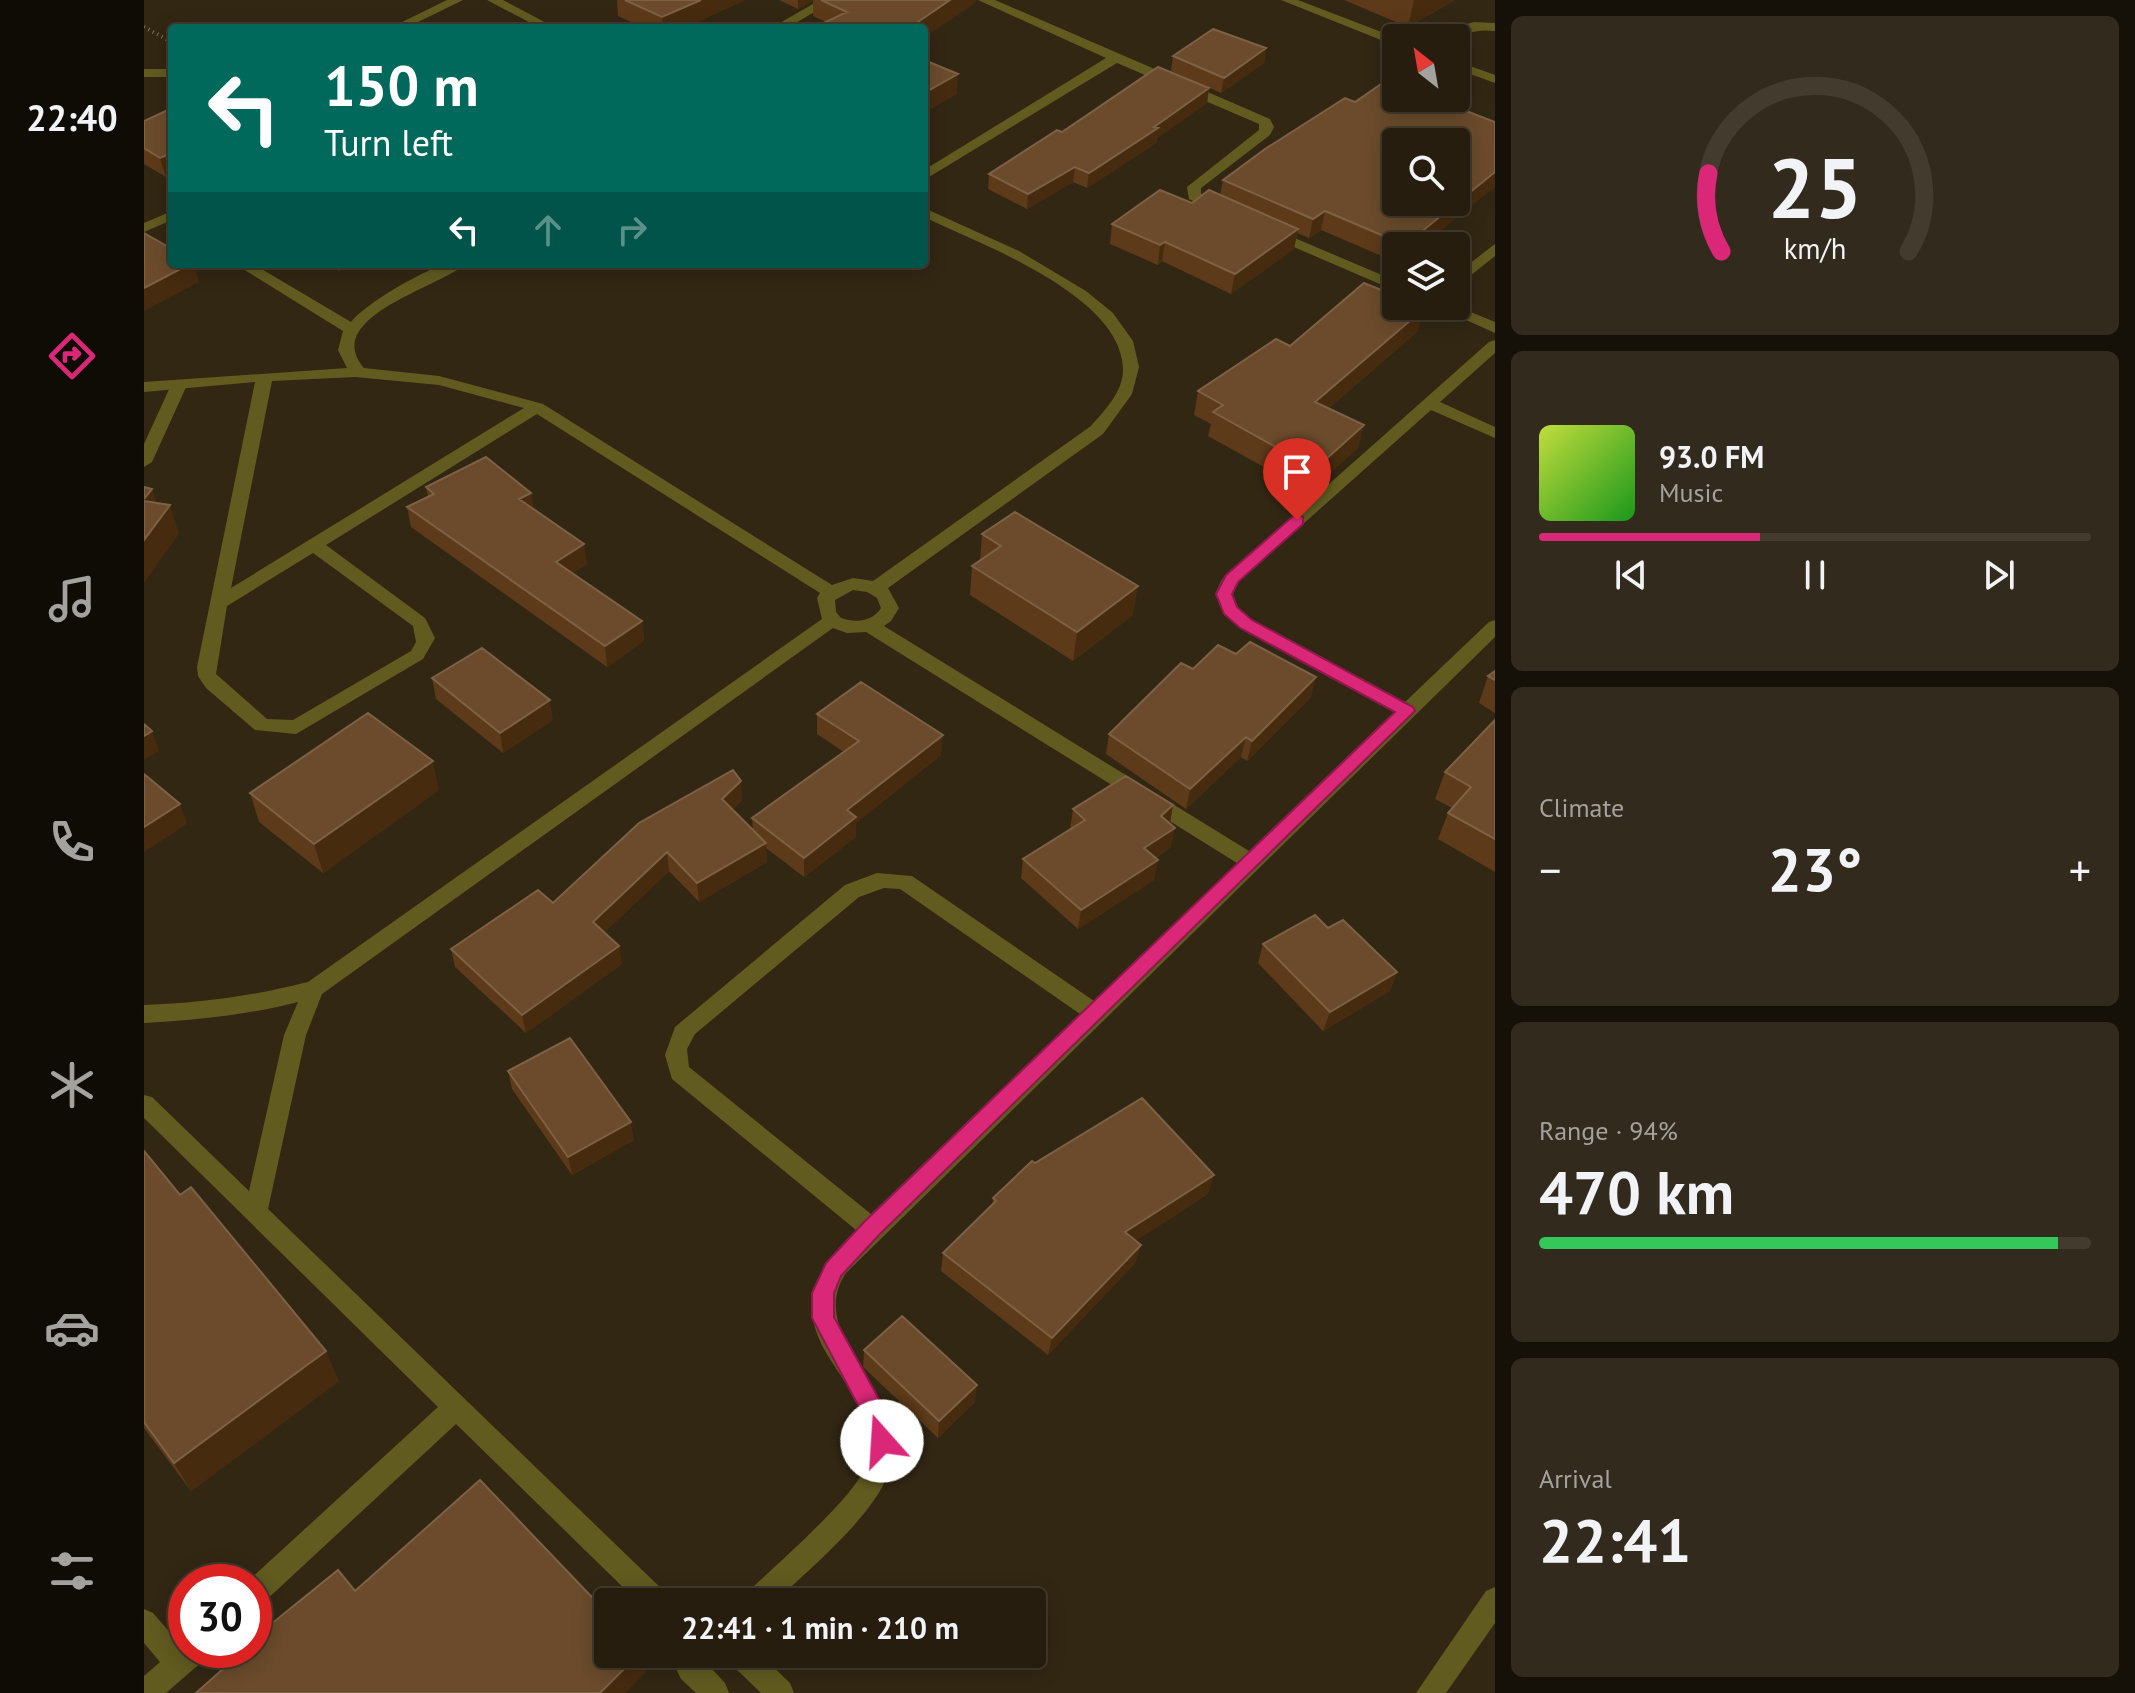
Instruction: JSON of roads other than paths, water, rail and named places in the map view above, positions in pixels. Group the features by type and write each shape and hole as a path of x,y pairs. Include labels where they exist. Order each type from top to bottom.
{"street":[{"path":"425,0 440,8"},
{"path":"405,24 457,0"},
{"path":"493,0 542,24"},
{"path":"784,24 829,0"},
{"path":"984,0 1265,122 1265,132 1192,191 1199,201 1227,213"},
{"path":"1287,0 1382,37"},
{"path":"1470,26 1495,27"},
{"path":"928,174 1117,57"},
{"path":"1470,70 1495,79"},
{"path":"144,73 168,73"},
{"path":"876,588 1097,430 1123,399 1131,366 1122,332 1096,303 1058,278 928,214"},
{"path":"144,228 168,219"},
{"path":"1256,225 1382,280"},
{"path":"1470,270 1495,248"},
{"path":"249,268 351,329"},
{"path":"360,373 349,360 346,345 351,329 369,311 450,268"},
{"path":"1470,317 1495,328"},
{"path":"1407,711 1246,624 1230,610 1224,594 1231,579 1495,345"},
{"path":"144,387 360,373 483,389 537,407 831,592"},
{"path":"264,379 207,676 262,725 284,728 307,723 417,655 426,643 426,631 419,622 314,545"},
{"path":"144,462 179,385"},
{"path":"1429,403 1495,433"},
{"path":"219,603 537,407"},
{"path":"853,584 876,588 886,595 890,604 889,613 870,626 849,627 832,620 825,606 831,592 853,584"},
{"path":"144,1014 218,1009 314,989 832,620"},
{"path":"870,626 1251,862"},
{"path":"770,1588 855,1503 876,1474 882,1441 872,1408 823,1318 823,1293 833,1270 1495,626"},
{"path":"872,1229 680,1073 674,1058 677,1042 687,1028 852,891 867,882 886,879 905,882 1095,1013"},
{"path":"256,1213 295,1035 314,989"},
{"path":"144,1104 643,1588"},
{"path":"272,1577 456,1407"},
{"path":"1430,1693 1495,1600"},
{"path":"144,1622 168,1642"},
{"path":"146,1693 174,1668"},
{"path":"699,1668 715,1693"},
{"path":"755,1668 780,1693"}]}
